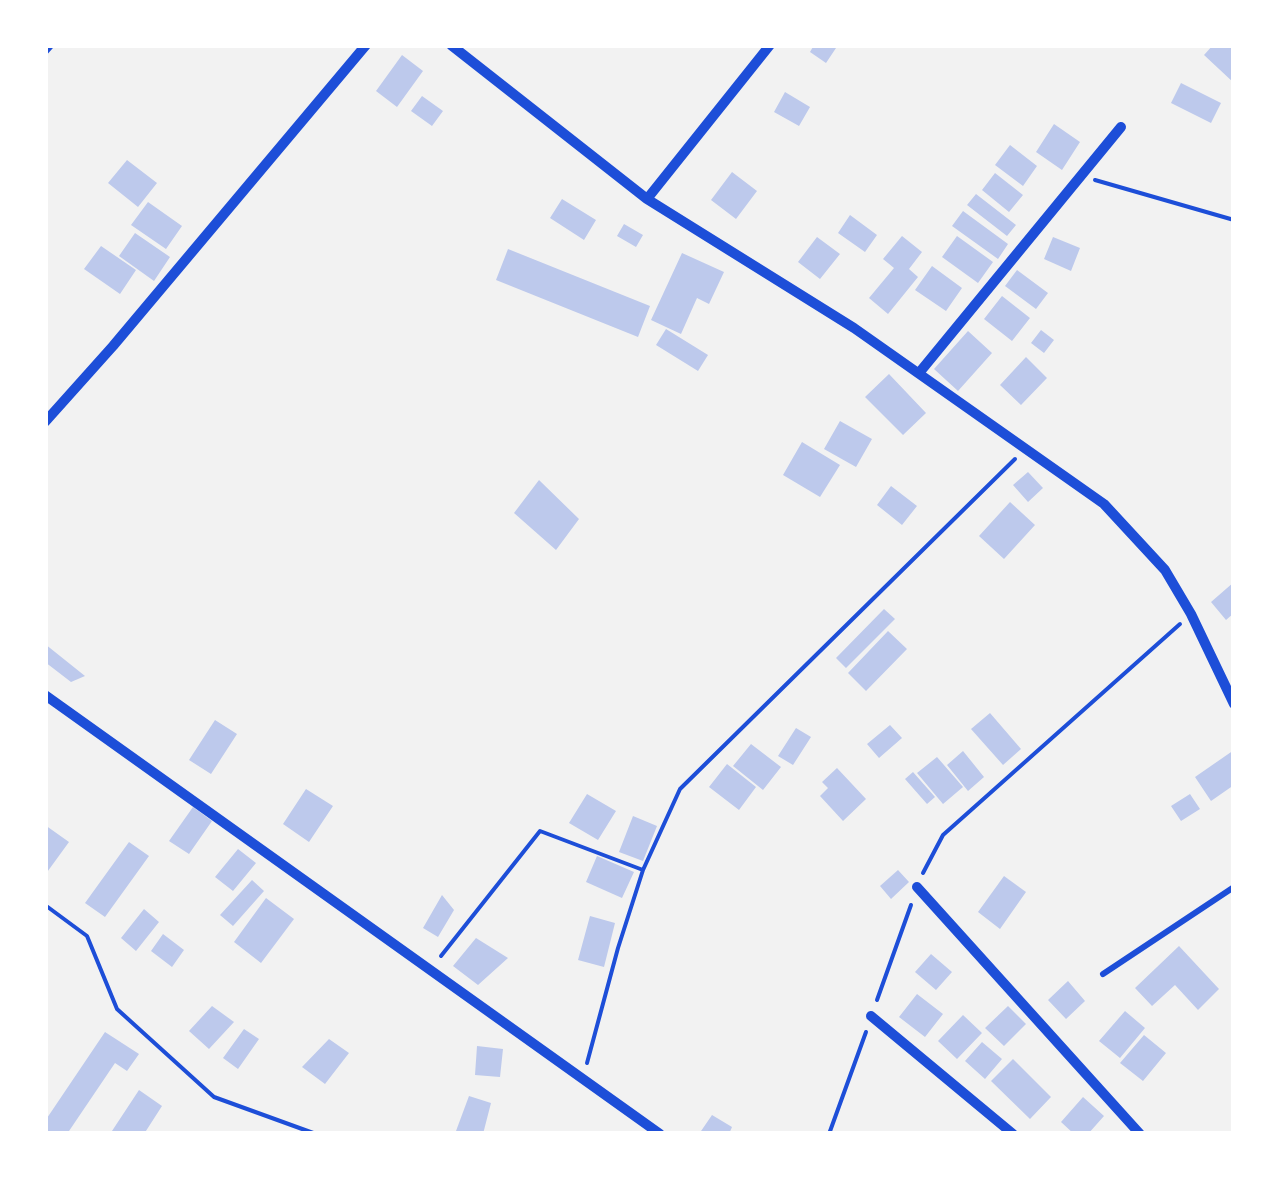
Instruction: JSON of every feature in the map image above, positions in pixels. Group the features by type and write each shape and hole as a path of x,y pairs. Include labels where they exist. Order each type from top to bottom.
{"street":[{"path":"45,422 366,45"},
{"path":"452,45 647,200 854,328 1104,504 1165,570 1234,704"},
{"path":"647,200 770,45"},
{"path":"920,374 1121,127"},
{"path":"45,695 660,1134"},
{"path":"917,887 1140,1134"},
{"path":"871,1016 1013,1134"}],"lane":[{"path":"1104,974 1234,887"}],"path":[{"path":"45,54 54,45"},
{"path":"1081,176 1234,220"},
{"path":"582,1080 643,870 680,790 1026,448"},
{"path":"830,1134 929,856 943,836 1191,614"},
{"path":"428,971 540,831 643,870"},
{"path":"45,905 87,936 117,1009 214,1097 316,1134"}],"building":[{"path":"814,45 838,45 826,63 810,52"},
{"path":"1213,45 1234,45 1234,83 1204,55"},
{"path":"402,55 423,71 397,107 376,91"},
{"path":"1181,83 1221,103 1211,123 1171,103"},
{"path":"785,92 810,107 799,126 774,112"},
{"path":"422,96 443,111 432,126 411,111"},
{"path":"1054,124 1080,142 1062,170 1036,152"},
{"path":"1010,145 1037,166 1023,186 995,165"},
{"path":"127,160 157,183 138,207 108,183"},
{"path":"732,172 757,191 736,219 711,200"},
{"path":"995,173 1023,195 1009,212 982,190"},
{"path":"976,194 1016,225 1007,236 967,205"},
{"path":"562,199 596,220 584,240 550,218"},
{"path":"148,202 182,226 166,249 131,225"},
{"path":"963,211 1008,244 998,259 952,226"},
{"path":"850,215 877,235 865,252 838,233"},
{"path":"624,224 643,235 636,247 617,236"},
{"path":"135,233 170,257 154,281 119,256"},
{"path":"902,236 922,252 909,269 918,277 888,314 869,298 894,268 883,259"},
{"path":"957,236 993,262 978,283 942,257"},
{"path":"817,237 840,254 820,279 798,262"},
{"path":"1053,237 1080,248 1071,271 1044,259"},
{"path":"101,246 136,270 120,294 84,269"},
{"path":"508,249 650,306 638,337 496,280"},
{"path":"682,253 724,272 709,304 697,298 681,334 651,320"},
{"path":"932,266 962,288 946,311 915,290"},
{"path":"1017,270 1048,293 1036,309 1005,286"},
{"path":"1002,296 1030,318 1012,341 984,319"},
{"path":"666,329 708,355 698,371 656,345"},
{"path":"1041,330 1054,340 1044,353 1031,343"},
{"path":"968,331 992,353 958,391 934,369"},
{"path":"1026,357 1047,378 1021,405 1000,385"},
{"path":"889,374 926,413 903,435 865,397"},
{"path":"840,421 872,439 856,467 824,449"},
{"path":"802,442 840,465 820,497 783,475"},
{"path":"1028,472 1043,488 1028,502 1013,485"},
{"path":"539,480 579,519 556,550 514,513"},
{"path":"891,486 917,506 902,525 877,505"},
{"path":"1010,502 1035,525 1004,559 979,536"},
{"path":"1234,582 1234,613 1226,620 1211,602"},
{"path":"884,609 895,619 846,668 836,658"},
{"path":"888,631 907,649 866,691 848,673"},
{"path":"45,644 85,676 71,682 45,662"},
{"path":"990,713 1021,749 1003,765 971,729"},
{"path":"215,720 237,734 211,774 189,760"},
{"path":"890,725 902,738 879,758 867,744"},
{"path":"796,728 811,737 793,765 778,756"},
{"path":"751,744 781,767 763,790 733,766"},
{"path":"1234,750 1234,785 1211,801 1195,777"},
{"path":"963,751 984,777 968,791 947,765"},
{"path":"937,757 963,787 943,804 917,773"},
{"path":"727,764 756,787 739,810 709,787"},
{"path":"837,768 866,799 843,821 820,796 828,788 822,782"},
{"path":"913,772 935,797 927,804 905,779"},
{"path":"306,789 333,806 309,842 283,824"},
{"path":"587,794 616,811 598,840 569,823"},
{"path":"1190,794 1200,809 1181,821 1171,806"},
{"path":"193,807 212,821 189,854 169,841"},
{"path":"633,816 657,826 643,861 619,852"},
{"path":"45,825 69,842 45,875"},
{"path":"129,842 149,856 105,917 85,903"},
{"path":"238,849 256,863 233,891 215,877"},
{"path":"597,856 634,872 622,898 586,882"},
{"path":"898,870 909,882 891,899 880,886"},
{"path":"1004,876 1026,892 1000,929 978,912"},
{"path":"252,880 264,891 233,926 220,915"},
{"path":"442,895 454,910 438,937 423,928"},
{"path":"266,898 294,919 261,963 234,942"},
{"path":"144,909 159,922 136,951 121,938"},
{"path":"590,916 615,923 604,967 578,960"},
{"path":"163,934 184,950 172,967 151,951"},
{"path":"476,938 508,958 478,985 453,966"},
{"path":"1179,946 1219,989 1198,1010 1175,985 1152,1006 1135,988"},
{"path":"931,954 952,972 936,990 915,972"},
{"path":"1068,981 1085,1001 1066,1019 1048,1000"},
{"path":"917,994 943,1014 925,1037 899,1017"},
{"path":"212,1006 234,1022 209,1049 189,1031"},
{"path":"1008,1006 1026,1024 1004,1046 985,1028"},
{"path":"1125,1011 1145,1028 1120,1058 1099,1041"},
{"path":"963,1015 982,1033 957,1059 938,1041"},
{"path":"244,1029 259,1039 238,1069 223,1058"},
{"path":"105,1032 139,1054 127,1071 115,1063 67,1134 45,1134 45,1121"},
{"path":"1144,1035 1166,1053 1143,1081 1120,1063"},
{"path":"329,1039 349,1053 325,1084 302,1067"},
{"path":"982,1042 1002,1059 985,1079 965,1061"},
{"path":"477,1046 503,1049 500,1077 475,1075"},
{"path":"1013,1059 1051,1097 1030,1119 991,1081"},
{"path":"139,1090 162,1106 144,1134 110,1134"},
{"path":"469,1096 491,1103 483,1134 456,1131"},
{"path":"1083,1097 1104,1116 1088,1134 1074,1134 1061,1122"},
{"path":"712,1115 732,1127 729,1134 699,1134"}]}
